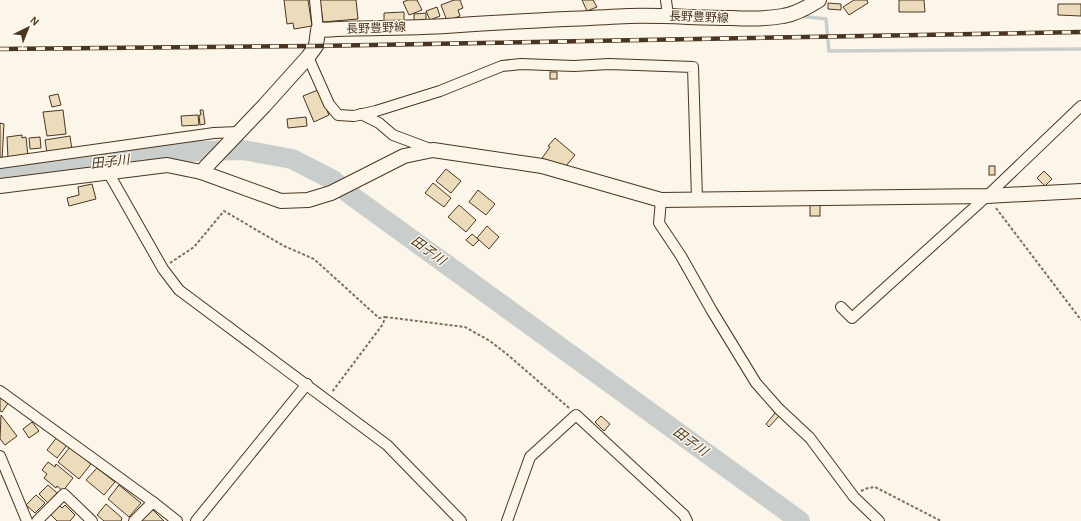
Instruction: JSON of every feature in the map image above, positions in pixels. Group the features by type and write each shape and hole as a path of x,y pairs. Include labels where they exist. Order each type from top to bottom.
{"street":[{"path":"201,172 264,106 316,46 318,30 315,0"},
{"path":"666,0 668,16"},
{"name":"長野豊野線","path":"318,30 460,26 486,23 668,16 754,19 784,16 803,10 819,0"},
{"path":"308,57 329,104 338,114 354,116 440,92 502,66 521,64 574,66 609,64 693,67 697,200"},
{"path":"841,307 852,318 987,196 1081,106"},
{"path":"361,114 379,123 393,135 432,150 542,166 661,200 987,196 1081,191"},
{"path":"0,163 207,134 236,135"},
{"path":"0,186 167,165 201,172 281,201 308,200 331,193 404,156 432,150"},
{"path":"108,172 163,269 179,290 387,445 461,521"},
{"path":"661,200 659,223 681,256 712,312 756,382 779,409 810,438 854,497 879,521"},
{"path":"196,521 307,384"},
{"path":"0,391 178,521"},
{"path":"507,521 530,457 576,415 684,515 687,521"},
{"path":"0,456 2,468 27,521"},
{"path":"37,521 64,494 92,521"},
{"path":"134,521 153,502"}],"path":[{"path":"987,196 1081,320"},
{"path":"163,269 194,247 224,211 284,246 314,259 379,318 385,317 465,328 490,341 576,415"},
{"path":"326,400 383,324 385,317"},
{"path":"854,497 857,492 876,487 941,521"}],"building":[{"path":"284,0 308,0 312,26 294,29 293,23 287,24"},
{"path":"320,0 356,0 358,19 323,22"},
{"path":"408,0 417,0 422,10 409,15 403,2"},
{"path":"454,0 460,0 463,8 458,10 460,16 447,21 441,5"},
{"path":"582,0 593,0 597,7 587,11"},
{"path":"854,0 867,0 868,3 849,15 843,7"},
{"path":"899,0 924,0 925,12 899,12"},
{"path":"828,3 841,4 841,10 828,9"},
{"path":"1058,4 1081,4 1081,16 1058,15"},
{"path":"437,7 440,16 430,20 426,11"},
{"path":"404,12 404,22 384,23 384,13"},
{"path":"426,13 426,21 414,22 414,14"},
{"path":"550,72 557,72 557,79 550,79"},
{"path":"318,90 329,115 314,122 303,96"},
{"path":"58,94 61,105 52,107 49,96"},
{"path":"63,110 66,134 47,136 43,112"},
{"path":"200,110 203,110 205,124 200,125 199,115 201,115"},
{"path":"198,115 199,125 182,126 181,116"},
{"path":"306,117 307,126 288,128 287,119"},
{"path":"0,123 4,124 2,160 0,159"},
{"path":"22,135 22,138 26,137 28,156 8,159 7,137"},
{"path":"70,136 72,150 47,153 45,140"},
{"path":"40,137 41,148 30,149 29,138"},
{"path":"555,138 575,155 566,166 540,161 550,147 548,146"},
{"path":"989,166 995,166 995,175 989,175"},
{"path":"446,169 461,181 451,193 436,181"},
{"path":"1044,171 1052,179 1045,186 1037,178"},
{"path":"433,183 451,198 444,207 425,193"},
{"path":"92,184 96,199 69,206 67,198 79,195 78,187"},
{"path":"478,190 495,204 486,215 469,202"},
{"path":"810,203 820,203 820,216 810,216"},
{"path":"459,205 476,220 466,232 448,217"},
{"path":"487,226 499,237 489,249 477,238"},
{"path":"472,234 479,240 473,246 466,240"},
{"path":"0,395 9,402 2,412 0,411"},
{"path":"775,413 779,416 769,427 766,424"},
{"path":"1,415 17,436 5,445 0,439"},
{"path":"601,416 610,424 604,431 595,422"},
{"path":"32,422 39,431 29,438 23,429"},
{"path":"57,437 67,445 57,458 47,450"},
{"path":"70,447 91,464 79,479 58,462"},
{"path":"48,462 55,467 56,464 73,478 63,491 57,486 56,488 44,478 47,474 42,470"},
{"path":"97,468 115,482 104,495 86,480"},
{"path":"48,485 57,493 48,503 39,494"},
{"path":"119,485 141,503 129,517 108,499"},
{"path":"36,495 45,503 35,513 26,505"},
{"path":"106,504 122,518 121,521 104,521 97,515"},
{"path":"59,505 62,508 65,505 75,515 70,521 57,521 50,514"},
{"path":"152,509 164,521 140,521"}],"waterway":[{"path":"800,16 826,19 829,51 1081,49"},
{"name":"田子川","path":"0,174 198,151 243,150 292,159 333,180 352,196 800,521"}],"railway":[{"path":"0,49 316,46 1081,32"}]}
